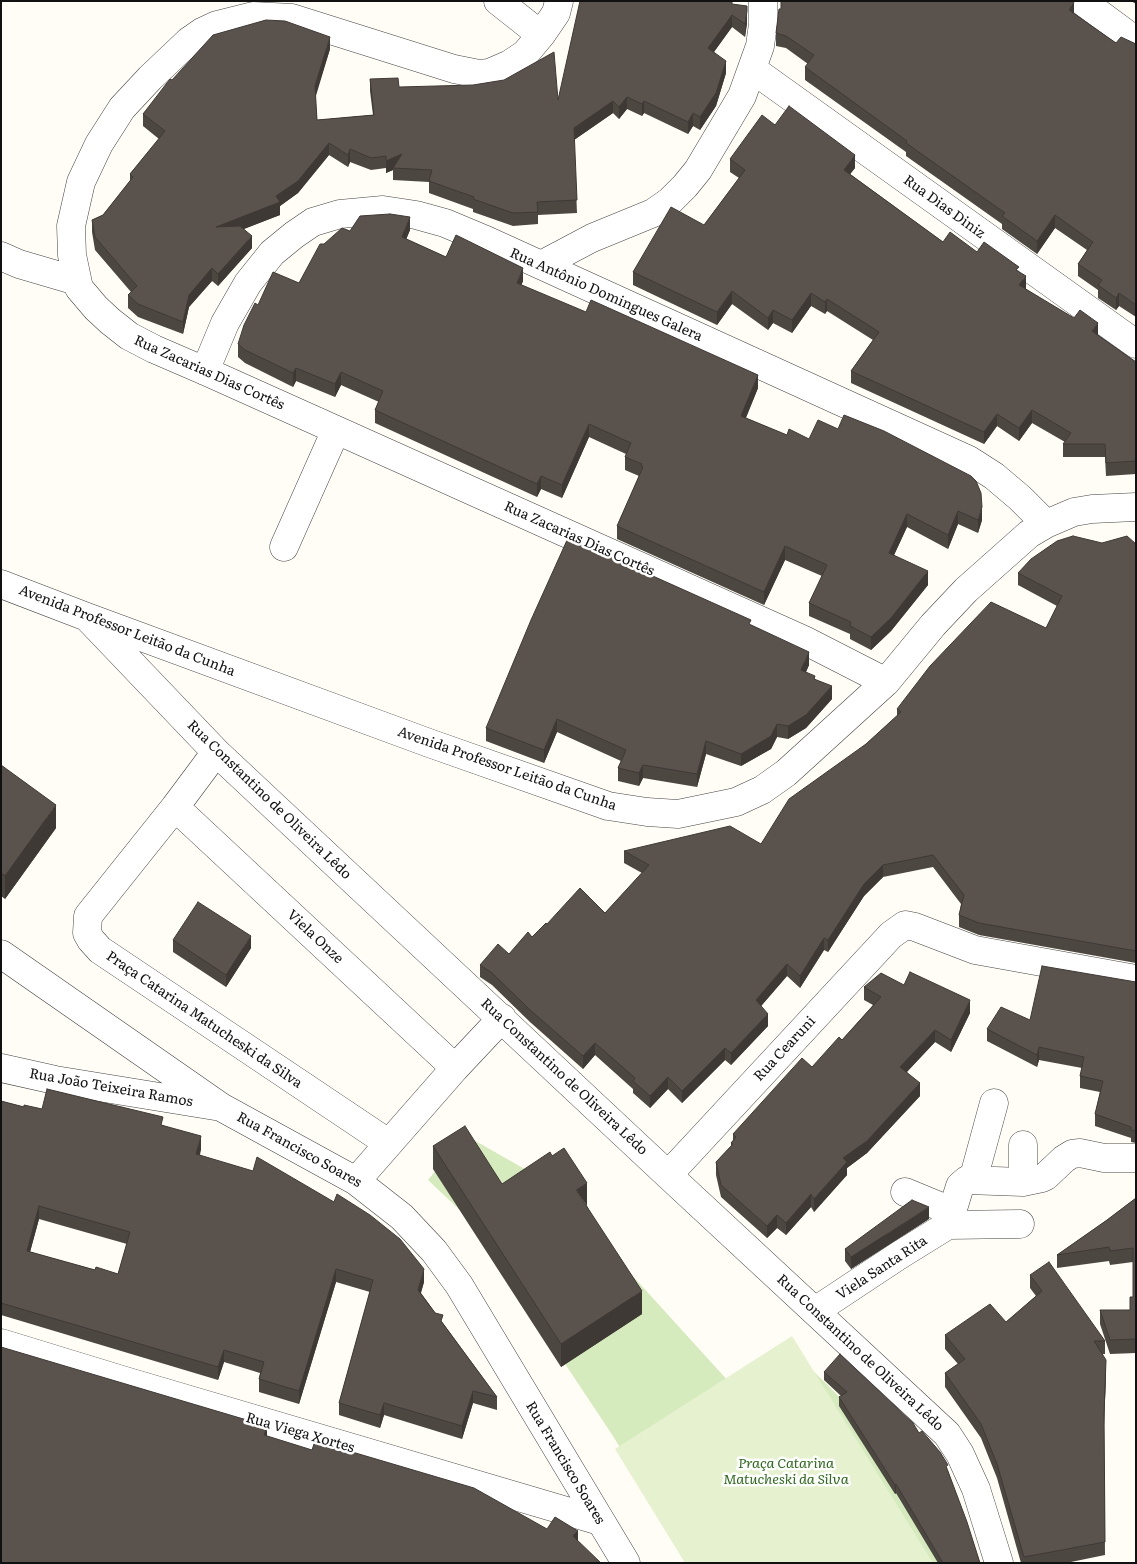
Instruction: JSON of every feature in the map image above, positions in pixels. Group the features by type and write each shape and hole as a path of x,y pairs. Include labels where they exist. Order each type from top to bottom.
{"street":[{"path":"498,1 541,35"},
{"name":"Rua Zacarias Dias Cortês","path":"560,1 556,12 541,35 525,54 510,64 489,73 479,74 454,69 292,18 254,16 217,25 202,32 189,41 150,78 122,108 99,144 81,182 72,226 72,255 79,288 96,308 129,336 154,350 205,371 804,640 886,682"},
{"path":"541,265 592,238 653,213 670,201 685,186 702,162 742,96 760,46 763,24 763,1"},
{"path":"1082,1 1136,41"},
{"name":"Rua Dias Diniz","path":"752,69 1136,344"},
{"name":"Rua Antônio Domingues Galera","path":"205,371 226,323 248,283 272,253 313,222 340,214 383,210 438,221 541,265 969,460 1000,481 1046,524"},
{"path":"1,256 19,264 77,281"},
{"path":"284,547 336,430"},
{"name":"Avenida Professor Leitão da Cunha","path":"1,584 428,742 599,803 647,812 678,814 736,802 762,790 786,773 886,682 933,625 966,590 1029,534 1046,524 1074,512 1092,509 1136,507"},
{"name":"Rua Constantino de Oliveira Lêdo","path":"87,617 216,752 947,1434 960,1454 976,1490 999,1563"},
{"name":"Praça Catarina Matucheski da Silva","path":"216,752 175,807 88,916 87,926 91,940 100,950 388,1143"},
{"name":"Viela Onze","path":"175,807 455,1068"},
{"name":"Rua Cearuni","path":"668,1175 891,935 905,925 975,950 1136,979"},
{"name":"Rua Francisco Soares","path":"1,954 221,1107 356,1181 402,1217 434,1251 459,1285 626,1563"},
{"path":"356,1181 455,1068 502,1018"},
{"name":"Rua João Teixeira Ramos","path":"1,1068 55,1080 221,1107"},
{"path":"973,1180 994,1103"},
{"path":"1023,1145 1023,1182"},
{"path":"950,1218 960,1186 968,1180 1023,1182 1046,1176 1072,1154 1080,1153 1104,1158 1134,1158"},
{"path":"905,1192 950,1218 1020,1224"},
{"name":"Viela Santa Rita","path":"815,1311 898,1256 950,1218"},
{"name":"Rua Viega Xortes","path":"1,1343 600,1521"}],"green space":[{"name":"Praça Catarina Matucheski da Silva","path":"465,1135 537,1176 590,1229 740,1394 797,1355 882,1439 951,1563 692,1563 611,1433 476,1230 464,1214 428,1180"},
{"path":"792,1336 933,1563 685,1563 615,1449"}],"building":[{"path":"580,1 732,1 732,4 747,6 747,11 745,24 732,15 708,48 726,61 716,93 700,117 693,113 688,122 644,101 642,104 627,97 619,107 613,101 574,128 577,200 537,202 538,212 513,213 429,181 432,170 393,168 402,154 386,161 386,156 371,158 350,149 348,155 329,143 298,181 276,196 280,202 216,227 240,226 252,236 218,274 212,268 189,295 183,322 138,304 128,295 137,286 95,237 92,220 103,215 133,177 130,174 165,131 143,114 170,79 172,80 213,35 266,20 285,21 330,37 315,86 317,120 374,115 370,79 398,78 399,87 473,85 504,80 554,52 558,100"},
{"path":"781,1 1073,1 1069,10 1116,43 1121,37 1136,44 1136,305 1119,293 1116,298 1098,285 1102,280 1078,264 1093,242 1055,215 1037,241 1002,216 1005,213 906,143 907,141 805,67 814,55 786,36 776,33"},
{"path":"789,106 855,155 844,170 943,242 950,232 977,252 984,242 1019,267 1016,270 1026,276 1019,285 1074,318 1080,310 1098,323 1092,331 1136,362 1136,461 1106,463 1105,444 1063,444 1071,433 1032,410 1019,428 997,414 984,432 851,371 879,332 827,299 825,302 811,293 792,320 773,310 768,318 732,291 717,312 633,272 671,207 704,225 745,170 730,159 762,115 775,125"},
{"path":"390,214 410,217 402,237 446,257 456,235 523,268 517,283 586,312 591,300 758,375 741,416 787,435 789,429 809,439 818,420 838,429 844,415 884,431 971,476 976,481 981,493 982,507 978,520 958,511 948,535 907,514 889,553 928,571 891,618 871,637 850,626 851,622 809,603 827,565 785,546 764,592 617,526 643,467 641,466 642,464 625,457 631,443 589,424 562,485 541,476 537,484 375,410 383,391 341,372 335,384 296,368 293,373 245,350 238,344 244,325 255,303 258,305 273,272 299,283 320,244 324,244 342,228 350,231 360,216"},
{"path":"1073,536 1102,543 1127,536 1136,544 1136,951 979,923 959,915 964,895 933,855 883,865 864,884 828,940 824,938 800,976 787,964 756,1000 768,1014 731,1053 725,1048 682,1091 668,1077 650,1096 633,1081 635,1078 595,1043 583,1056 530,1010 492,973 480,965 498,944 509,954 528,932 532,937 547,924 580,888 605,913 649,865 624,851 730,826 761,844 789,799 866,744 901,712 897,709 930,666 991,602 1046,628 1062,596 1018,573 1031,559 1057,541"},
{"path":"568,538 751,620 749,624 809,652 801,670 815,676 814,679 832,686 806,715 788,726 777,724 771,736 741,754 706,741 697,774 643,765 639,773 618,768 626,750 557,719 544,750 486,728"},
{"path":"1,765 56,805 5,876 1,873"},
{"path":"198,902 251,936 226,975 173,940"},
{"path":"1042,966 1136,982 1136,1131 1131,1130 1131,1127 1095,1114 1103,1081 1080,1076 1084,1057 1039,1047 1037,1055 987,1029 1001,1007 1030,1020"},
{"path":"910,972 970,1000 951,1040 935,1030 900,1067 920,1083 867,1141 843,1158 847,1162 814,1199 811,1194 786,1223 777,1215 767,1226 721,1185 716,1162 733,1144 731,1143 736,1137 733,1134 802,1058 812,1067 839,1037 842,1040 881,997 864,987 881,973 904,985"},
{"path":"47,1089 163,1117 161,1125 201,1136 196,1154 253,1171 257,1157 334,1202 337,1194 370,1215 400,1239 424,1269 418,1290 435,1313 443,1315 441,1321 497,1397 473,1391 462,1426 384,1403 380,1415 339,1403 373,1280 336,1269 299,1391 259,1379 264,1362 224,1350 218,1367 1,1303 1,1101 42,1109","holes":["39,1206 130,1232 118,1274 96,1267 95,1270 27,1251"]},
{"path":"465,1126 502,1184 550,1152 552,1156 564,1148 587,1183 576,1190 642,1291 561,1344 433,1146"},
{"path":"1136,1198 1136,1339 1110,1340 1100,1310 1130,1310 1130,1297 1133,1297 1133,1248 1110,1251 1109,1247 1057,1255"},
{"path":"912,1200 929,1207 851,1257 845,1249"},
{"path":"1049,1262 1105,1341 1094,1341 1106,1360 1104,1414 1105,1542 1024,1557 997,1464 981,1424 945,1373 965,1359 945,1335 990,1304 1006,1322 1042,1291 1030,1275"},
{"path":"1,1347 267,1426 264,1435 312,1450 315,1441 474,1488 547,1529 555,1517 578,1531 573,1536 601,1563 1,1563"},
{"path":"840,1354 913,1423 919,1433 922,1431 940,1452 948,1465 946,1466 980,1563 943,1563 896,1484 839,1397 847,1392 824,1372"}]}
